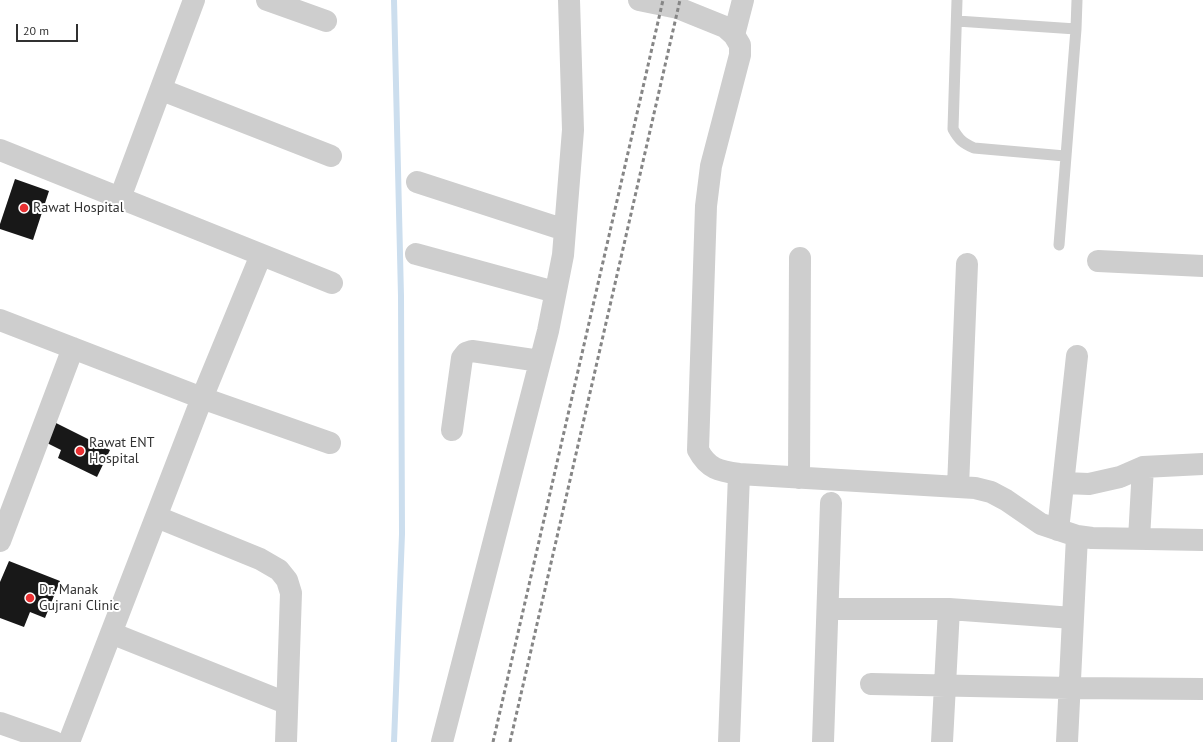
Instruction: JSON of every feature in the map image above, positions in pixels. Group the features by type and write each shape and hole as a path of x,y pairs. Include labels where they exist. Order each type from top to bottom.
{"street":[{"path":"120,198 162,90 194,0"},
{"path":"267,0 326,21"},
{"path":"442,742 548,331 562,255 573,130 569,0"},
{"path":"639,0 678,8 724,28 734,35 740,45 740,55 711,166 706,206 698,450 702,458 711,466 721,471 739,474 975,488 991,492 1006,500 1041,524 1067,533 1092,538 1203,540"},
{"path":"734,35 743,0"},
{"path":"162,90 331,156"},
{"path":"0,150 332,283"},
{"path":"417,182 565,230"},
{"path":"416,254 555,292"},
{"path":"69,742 202,398 261,255"},
{"path":"799,478 800,258"},
{"path":"1098,261 1203,266"},
{"path":"958,487 967,264"},
{"path":"0,320 202,398 330,443"},
{"path":"0,541 73,348"},
{"path":"452,430 462,358 466,353 472,351 540,361"},
{"path":"1067,742 1073,618 1063,483 1077,356"},
{"path":"1063,483 1089,484 1104,482 1143,468 1203,464"},
{"path":"1140,538 1143,468"},
{"path":"729,742 739,474"},
{"path":"823,742 831,503"},
{"path":"157,517 260,559 279,570 287,580 291,593 286,704 286,742"},
{"path":"828,609 949,609 1073,618"},
{"path":"942,742 949,609"},
{"path":"111,633 286,704"},
{"path":"871,684 1203,689"},
{"path":"0,723 54,742"}],"lane":[{"path":"957,0 953,129 957,136 964,144 974,148 1066,156"},
{"path":"1059,246 1077,0"},
{"path":"957,21 1076,29"}],"building":[{"path":"15,179 49,191 33,240 0,229 0,224"},
{"path":"56,423 110,450 97,477 58,458 61,450 47,443"},
{"path":"9,561 60,581 45,618 30,612 24,627 0,618 0,582"}],"waterway":[{"path":"394,0 401,296 402,534 394,742"}],"railway":[{"path":"493,742 663,0"},
{"path":"510,742 680,0"}],"place":[{"name":"Rawat Hospital","path":"24,208"},
{"name":"Rawat ENT Hospital","path":"80,451"},
{"name":"Dr. Manak Gujrani Clinic","path":"30,598"}]}
